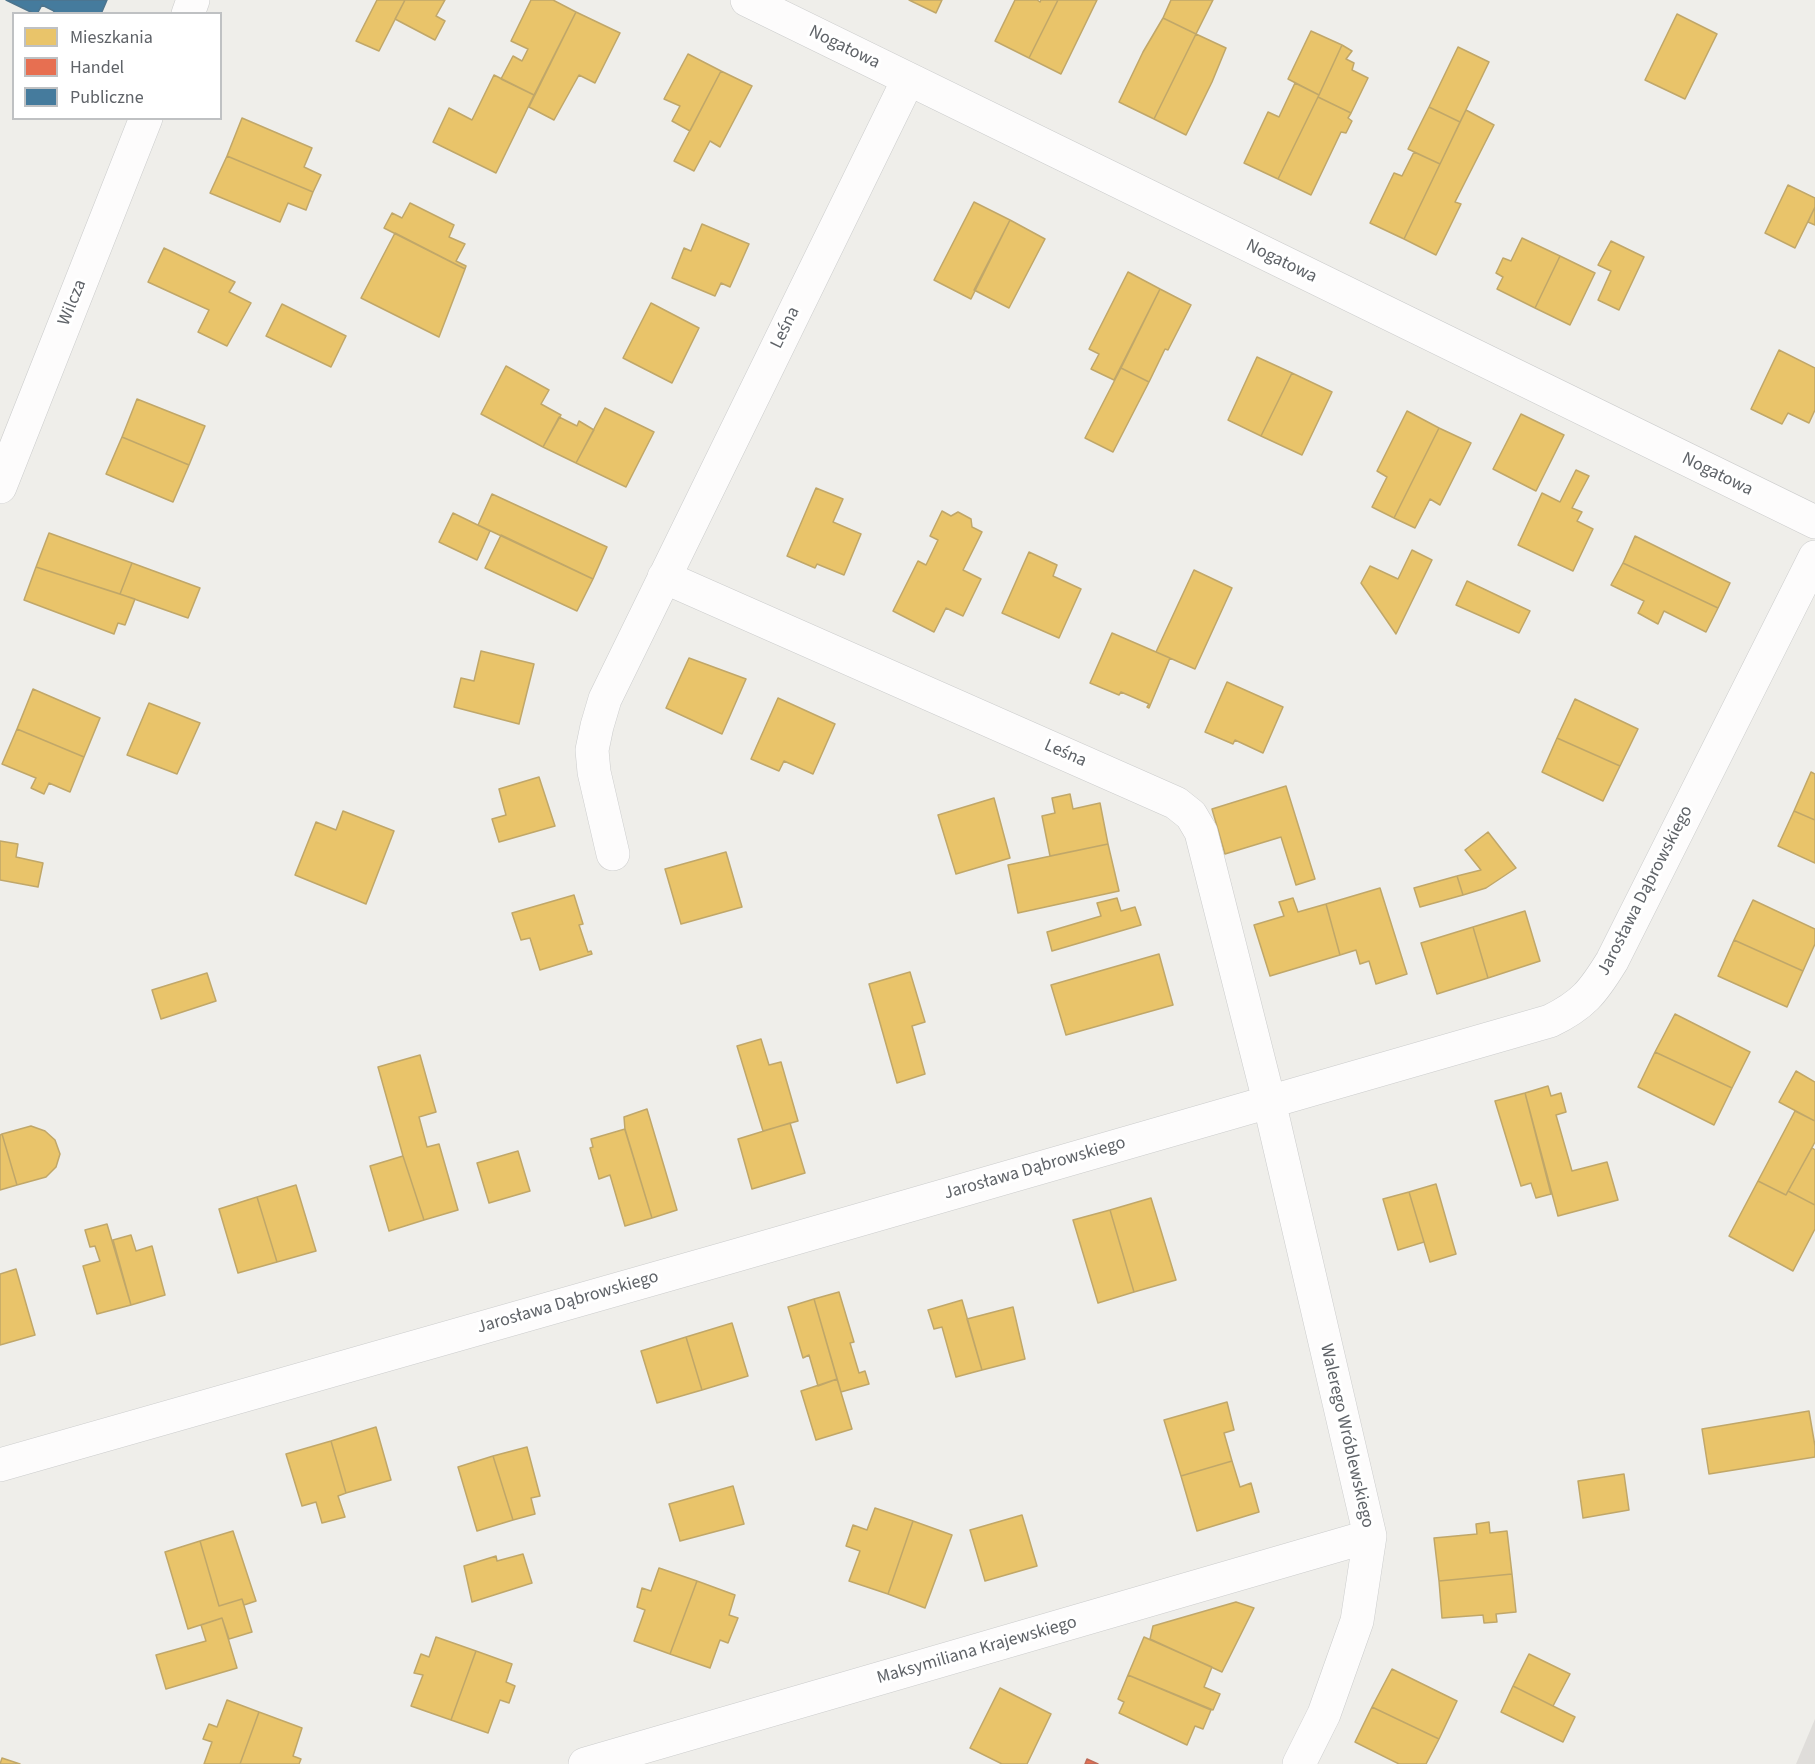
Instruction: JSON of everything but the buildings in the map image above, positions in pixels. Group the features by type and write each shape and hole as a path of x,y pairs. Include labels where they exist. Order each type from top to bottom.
{"street":[{"name":"Nogatowa","path":"747,0 1815,522"},
{"name":"Leśna","path":"612,854 594,772 592,750 606,699 908,80"},
{"name":"Wilcza","path":"0,487 145,120"},
{"name":"Jarosława Dąbrowskiego","path":"0,1465 1550,1021 1569,1012 1588,997 1612,962 1815,557"},
{"name":"Leśna","path":"664,577 1176,803 1191,815 1201,832 1269,1101"},
{"name":"Walerego Wróblewskiego","path":"1269,1101 1370,1536 1357,1621 1324,1714 1299,1764"},
{"name":"Maksymiliana Krajewskiego","path":"585,1764 1370,1536"}],"shaded area":[{"path":"1815,1719 1815,1764 1796,1764"}]}
